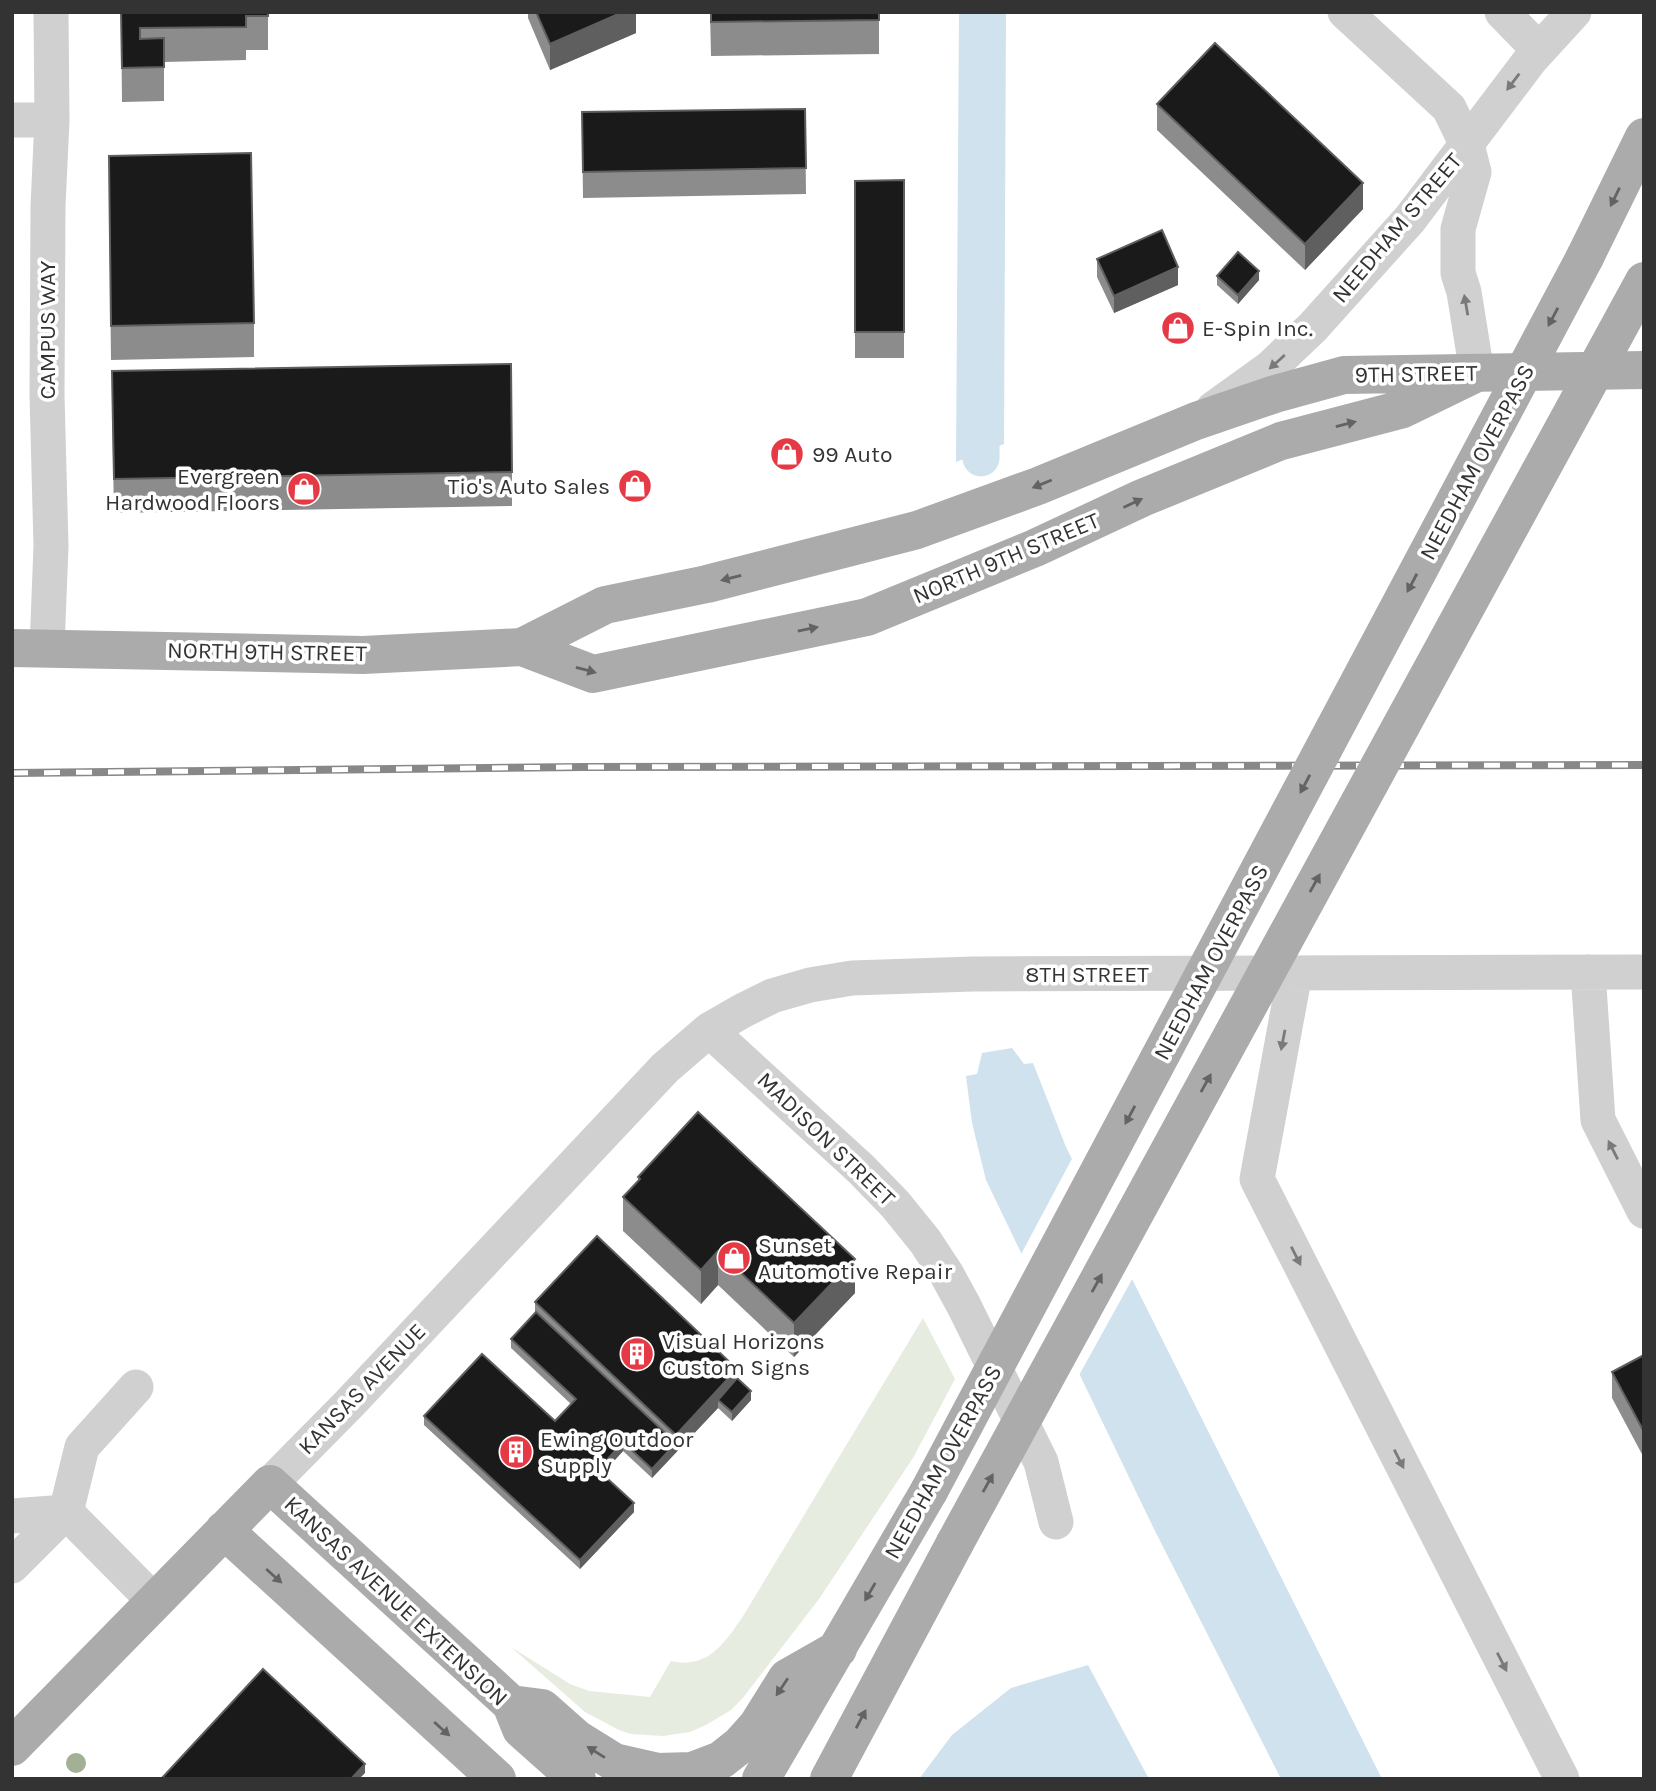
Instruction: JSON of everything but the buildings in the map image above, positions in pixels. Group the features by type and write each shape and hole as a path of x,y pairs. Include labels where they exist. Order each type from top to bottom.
{"main road":[{"name":"NEEDHAM OVERPASS","path":"761,1779 929,1491 1586,257 1644,137"},
{"path":"829,1779 1644,281"},
{"name":"9TH STREET","path":"1196,421 1275,394 1344,375 1644,370"},
{"name":"NORTH 9TH STREET","path":"30,648 363,655 522,647 593,674 867,617 1035,548 1142,498 1281,441 1403,409 1478,373"},
{"name":"NORTH 9TH STREET","path":"522,647 605,605 707,584 917,530 1038,486 1196,421"},
{"name":"KANSAS AVENUE","path":"12,1747 270,1484"},
{"name":"KANSAS AVENUE EXTENSION","path":"270,1484 511,1704 521,1729 577,1779"},
{"path":"224,1530 497,1779"},
{"path":"511,1704 542,1708 577,1739 614,1762 650,1771 692,1771 721,1760 740,1745 757,1726 787,1678 838,1649"}],"street":[{"name":"CAMPUS WAY","path":"30,648 51,546 47,395 48,206 52,120 51,12"},
{"path":"1502,12 1539,50"},
{"name":"NEEDHAM STREET","path":"1196,421 1270,368 1299,342 1410,219 1539,50 1574,12"},
{"path":"1350,14 1449,108 1467,145 1474,172 1458,229 1458,273 1464,292 1478,373"},
{"path":"12,120 52,120"},
{"path":"1588,972 1598,1120 1644,1211"},
{"name":"8TH STREET","path":"709,1030 772,996 810,985 852,978 973,974 1644,972"},
{"path":"1296,973 1257,1179 1562,1779"},
{"name":"KANSAS AVENUE","path":"270,1484 349,1404 665,1068 709,1030"},
{"name":"MADISON STREET","path":"709,1030 861,1168 895,1203 925,1241 964,1306 1041,1462 1056,1521"},
{"path":"12,1566 66,1512 82,1447 136,1387"},
{"path":"12,1516 66,1512 154,1601"}],"shaded area":[{"path":"923,1318 955,1379 913,1458 819,1599 731,1710 690,1732 663,1736 631,1734 585,1712 511,1647 570,1684 589,1691 650,1697 671,1661 696,1661 716,1650 745,1613"}],"water":[{"path":"959,12 1006,12 1004,444 956,462"},
{"path":"1012,1048 1024,1064 1033,1063 1066,1147 1382,1779 1281,1779 1153,1527 986,1180 972,1123 966,1076 977,1074 982,1053"},
{"path":"1088,1665 1149,1779 919,1779 952,1735 1011,1688"}],"pier":[{"path":"1074,1155 1135,1274 1077,1379 1019,1258"}],"waterway":[{"path":"981,402 981,458"}],"railway":[{"path":"12,773 583,767 1644,765"}],"place":[{"name":"E-Spin Inc.","path":"1178,328"},
{"name":"99 Auto","path":"787,454"},
{"name":"Tio's Auto Sales","path":"635,486"},
{"name":"Evergreen Hardwood Floors","path":"304,489"},
{"name":"Sunset Automotive Repair","path":"734,1258"},
{"name":"Visual Horizons Custom Signs","path":"637,1354"},
{"name":"Ewing Outdoor Supply","path":"516,1452"}]}
